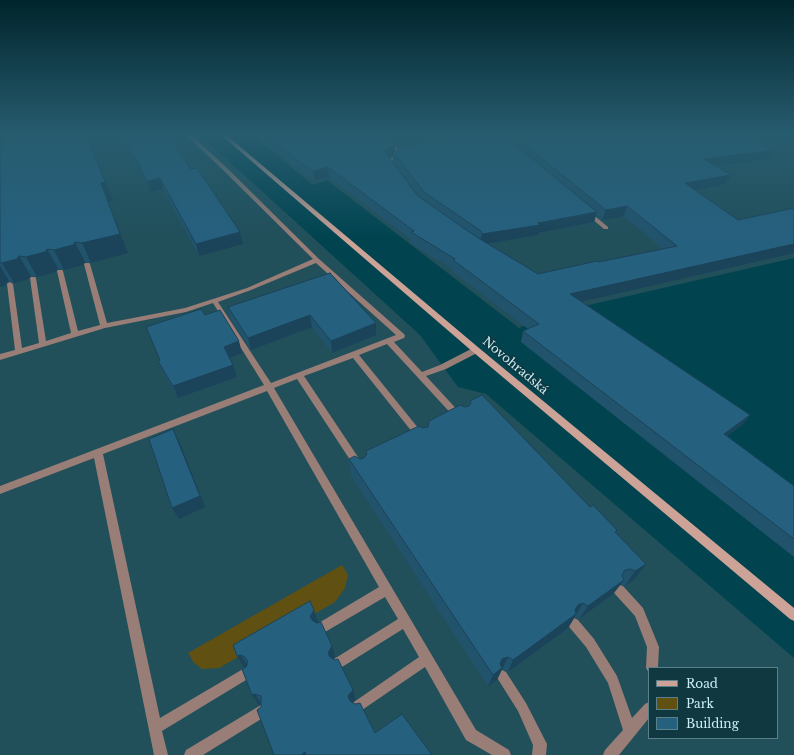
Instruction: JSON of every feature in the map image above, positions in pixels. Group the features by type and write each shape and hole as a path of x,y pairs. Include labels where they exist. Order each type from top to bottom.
{"main road":[{"name":"Novohradská","path":"263,169 476,350 794,615"}],"lane":[{"path":"0,490 400,336 317,260 225,169"},
{"path":"395,169 398,173"},
{"path":"582,209 606,228"},
{"path":"0,357 104,326 186,310 249,288 317,260"},
{"path":"87,264 104,326"},
{"path":"60,271 75,334"},
{"path":"33,278 44,344"},
{"path":"10,284 19,351"},
{"path":"214,300 269,387 471,735 504,755"},
{"path":"390,341 463,420"},
{"path":"420,375 443,367 476,350"},
{"path":"354,354 423,440"},
{"path":"299,376 362,470"},
{"path":"98,453 161,755"},
{"path":"321,628 387,589"},
{"path":"619,590 639,612 653,647 652,667"},
{"path":"338,663 405,621"},
{"path":"574,624 590,644 613,680 630,732"},
{"path":"358,706 427,659"},
{"path":"155,728 247,673"},
{"path":"502,676 522,707 540,744 539,755"},
{"path":"610,755 648,709"},
{"path":"191,755 261,711"}],"shaded area":[{"path":"0,169 238,169 420,335 458,387 486,394 794,658 794,755 0,755"},
{"path":"294,169 794,169 794,258 554,313 519,328 327,180 313,185"}],"green space":[{"path":"342,565 348,575 345,588 335,602 219,668 202,669 194,663 188,653"}],"building":[{"path":"0,169 100,169 105,182 101,183 120,234 82,243 75,242 73,245 54,250 47,249 45,252 26,257 19,256 17,259 2,263 0,262"},
{"path":"141,169 198,169 240,232 196,244 160,178 147,181"},
{"path":"331,169 398,169 418,196 475,236 538,274 677,246 627,206 606,210 555,169 721,169 731,175 685,183 738,220 794,208 794,244 570,294 750,415 724,434 794,486 794,539 523,331 539,324 453,260 455,259 411,232 414,231"},
{"path":"406,169 545,169 597,212 538,223 540,225 482,234 481,231 424,192"},
{"path":"330,273 376,323 331,341 310,315 248,338 228,307"},
{"path":"201,309 205,315 220,310 239,341 224,347 233,365 173,386 158,361 160,360 146,327"},
{"path":"482,395 590,507 593,505 617,530 615,532 646,564 635,571 630,569 625,570 622,575 624,580 588,606 583,603 578,605 575,610 576,614 513,660 508,657 502,659 500,664 502,668 493,675 349,459 355,456 360,459 364,458 367,454 366,451 419,426 423,428 428,427 429,421 460,405 465,407 469,406 471,403 470,401"},
{"path":"173,429 200,496 172,508 149,439"},
{"path":"310,601 314,610 310,617 317,623 321,622 332,646 328,653 330,657 335,660 338,659 353,690 348,696 350,701 355,704 360,703 375,733 402,714 432,755 306,755 305,752 301,755 274,755 257,710 261,707 261,696 255,694 252,695 242,669 246,667 248,662 245,657 241,655 237,656 233,645"}]}
